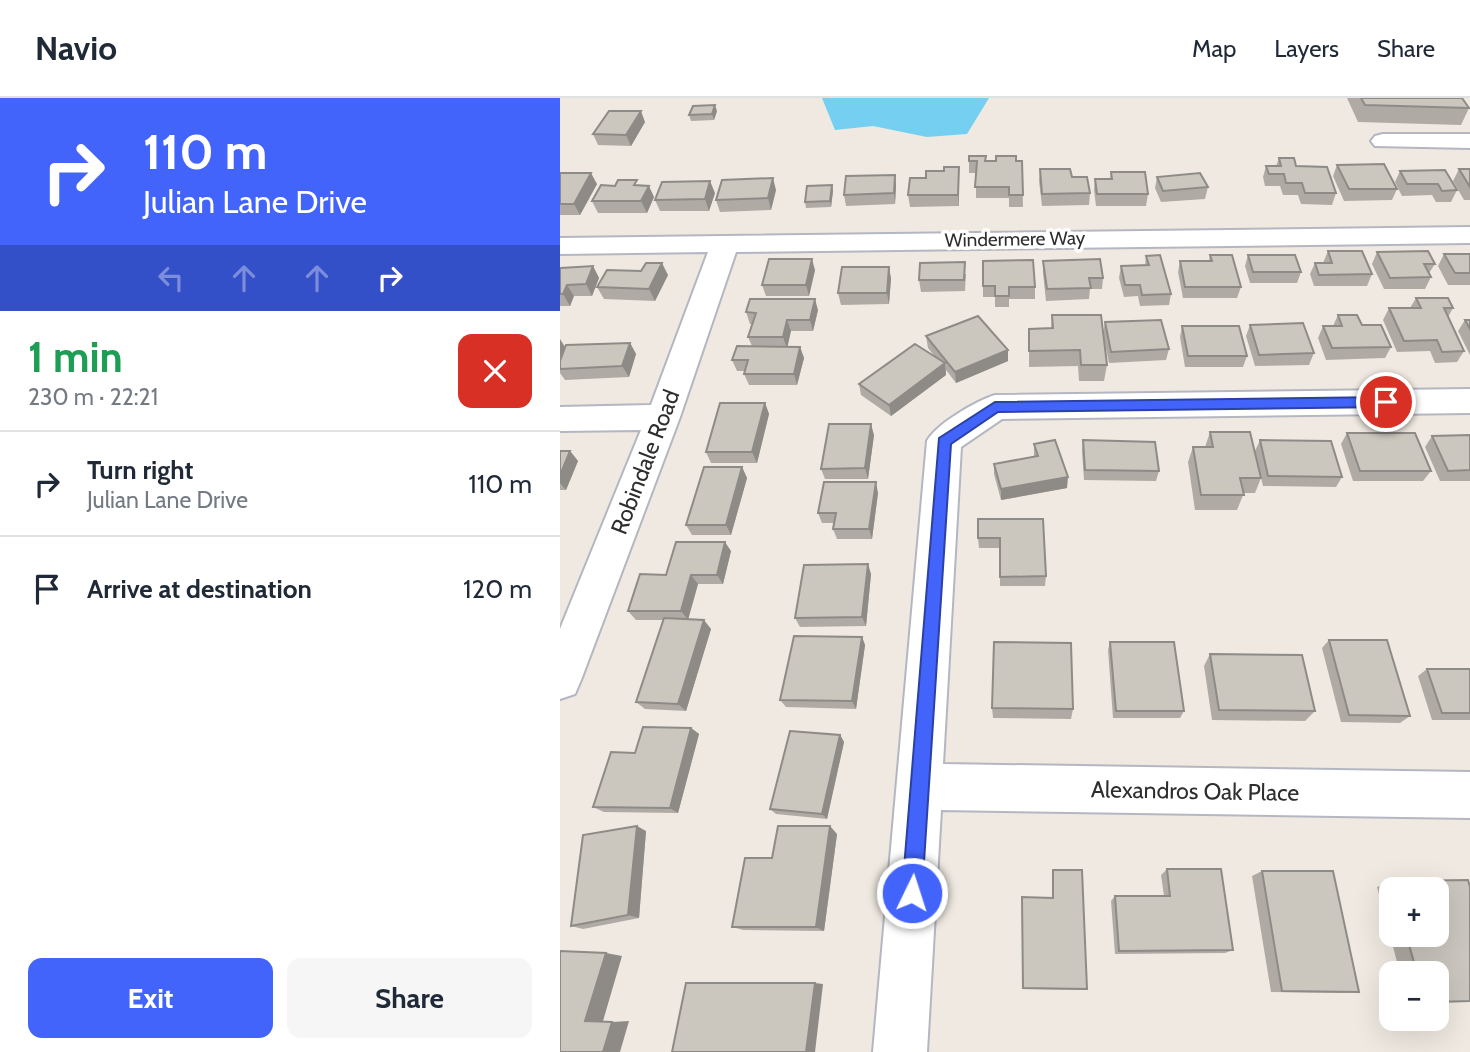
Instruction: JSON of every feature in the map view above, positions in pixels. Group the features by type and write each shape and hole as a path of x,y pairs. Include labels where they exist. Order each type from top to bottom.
{"street":[{"path":"1383,141 1470,141"},
{"name":"Windermere Way","path":"560,247 726,242 1470,235"},
{"name":"Robindale Road","path":"560,680 663,417 726,242"},
{"path":"900,1052 944,441 995,407 1470,401"},
{"path":"560,419 663,417"},
{"name":"Alexandros Oak Place","path":"920,787 1470,795"}],"water":[{"path":"822,98 989,98 967,134 927,137 873,126 835,130"}],"building":[{"path":"1361,98 1462,98 1469,108 1365,105"},
{"path":"715,105 712,114 689,115 693,106"},
{"path":"609,111 641,111 626,135 593,134"},
{"path":"969,156 986,156 985,161 996,161 996,156 1016,156 1016,161 1022,161 1023,195 1009,195 1009,187 975,187 977,161 969,161"},
{"path":"1279,158 1294,158 1296,166 1327,167 1336,193 1305,193 1302,183 1286,183 1284,174 1269,174 1266,166 1281,166"},
{"path":"1384,164 1397,189 1349,189 1337,165"},
{"path":"944,167 959,167 958,195 908,195 910,178 926,178 926,171 944,171"},
{"path":"1040,169 1070,169 1072,177 1087,177 1090,193 1042,194"},
{"path":"1459,169 1470,169 1470,187"},
{"path":"1445,170 1457,190 1442,191 1438,184 1407,184 1400,171"},
{"path":"1111,172 1145,172 1148,194 1097,194 1095,179 1112,179"},
{"path":"560,173 591,173 574,204 560,204"},
{"path":"1200,173 1208,187 1163,191 1157,177"},
{"path":"895,175 894,193 844,195 846,176"},
{"path":"773,178 768,198 716,200 722,180"},
{"path":"618,180 637,180 634,185 649,186 641,201 592,201 601,185 615,186"},
{"path":"710,181 705,199 655,200 662,182"},
{"path":"832,185 830,201 805,202 807,186"},
{"path":"1328,251 1362,251 1372,274 1319,275 1315,263 1332,263"},
{"path":"1428,251 1435,264 1424,264 1431,277 1390,278 1377,252"},
{"path":"1444,254 1470,254 1470,273 1455,273"},
{"path":"1160,255 1171,294 1142,295 1140,285 1125,285 1121,266 1149,265 1146,256"},
{"path":"1210,255 1232,255 1241,287 1185,287 1180,261 1212,261"},
{"path":"1248,255 1295,255 1301,272 1253,272"},
{"path":"769,259 812,259 806,285 762,285"},
{"path":"1100,259 1103,278 1089,278 1091,288 1047,289 1043,261"},
{"path":"1033,260 1035,287 1009,287 1009,296 995,296 995,286 983,286 983,261"},
{"path":"965,262 964,280 919,280 920,263"},
{"path":"646,263 662,263 649,289 597,287 607,270 641,271"},
{"path":"593,266 586,284 567,285 563,294 560,294 560,268"},
{"path":"842,267 889,267 887,293 838,293"},
{"path":"1416,298 1448,298 1453,308 1444,308 1464,351 1442,352 1437,340 1404,341 1389,308 1421,308"},
{"path":"750,299 815,299 810,320 787,320 783,337 748,337 756,313 746,312"},
{"path":"1052,315 1101,315 1107,365 1081,365 1080,350 1029,351 1029,329 1053,328"},
{"path":"1338,315 1357,315 1362,325 1381,325 1391,347 1332,348 1323,326 1342,326"},
{"path":"978,316 1008,350 955,372 926,336"},
{"path":"1161,320 1169,349 1111,352 1105,322"},
{"path":"1303,323 1314,353 1259,355 1250,325"},
{"path":"1182,326 1239,326 1247,356 1188,356"},
{"path":"630,343 622,366 560,369 566,345"},
{"path":"915,344 945,363 889,405 859,384"},
{"path":"737,346 800,347 794,374 744,374 748,360 732,360"},
{"path":"720,403 765,403 752,452 706,452"},
{"path":"829,424 871,424 865,468 821,469"},
{"path":"1210,432 1250,432 1261,478 1240,478 1244,495 1201,495 1193,447 1213,447"},
{"path":"1347,433 1415,433 1431,471 1360,471"},
{"path":"1470,435 1470,470 1448,471 1432,436"},
{"path":"1055,440 1068,477 1001,489 994,464 1038,456 1034,444"},
{"path":"1083,440 1155,442 1159,471 1085,470"},
{"path":"1260,440 1331,441 1342,477 1268,476"},
{"path":"560,451 570,451 560,475"},
{"path":"704,467 742,467 726,525 686,525"},
{"path":"824,482 876,482 869,529 833,529 836,513 818,513"},
{"path":"978,519 1043,519 1046,576 1000,577 1000,538 978,538"},
{"path":"676,542 725,542 717,575 691,575 681,611 628,611 640,574 666,575"},
{"path":"868,564 862,617 795,618 804,565"},
{"path":"664,618 704,620 678,704 636,702"},
{"path":"794,636 862,637 852,701 780,700"},
{"path":"1329,640 1387,640 1410,716 1349,715"},
{"path":"994,642 1071,643 1073,709 992,708"},
{"path":"1110,642 1174,642 1184,711 1116,711"},
{"path":"1210,654 1302,655 1315,711 1219,710"},
{"path":"1427,669 1470,669 1470,713 1442,713"},
{"path":"643,727 691,728 670,808 593,807 611,752 635,753"},
{"path":"790,731 840,735 822,814 770,809"},
{"path":"637,826 628,915 571,926 583,835"},
{"path":"778,826 830,826 816,927 732,927 745,858 772,858"},
{"path":"1167,869 1221,869 1233,950 1119,951 1115,896 1170,896"},
{"path":"1053,870 1082,870 1087,989 1023,988 1022,897 1053,898"},
{"path":"1262,871 1333,871 1359,992 1282,991"},
{"path":"1449,880 1468,880 1470,887 1470,1001 1449,1002 1449,961 1414,961 1410,947 1449,947"},
{"path":"560,951 606,953 585,1021 612,1022 603,1052 560,1052"},
{"path":"686,983 815,983 806,1052 672,1052"}],"route":[{"path":"912,893 944,441 995,407 1386,402"}]}
